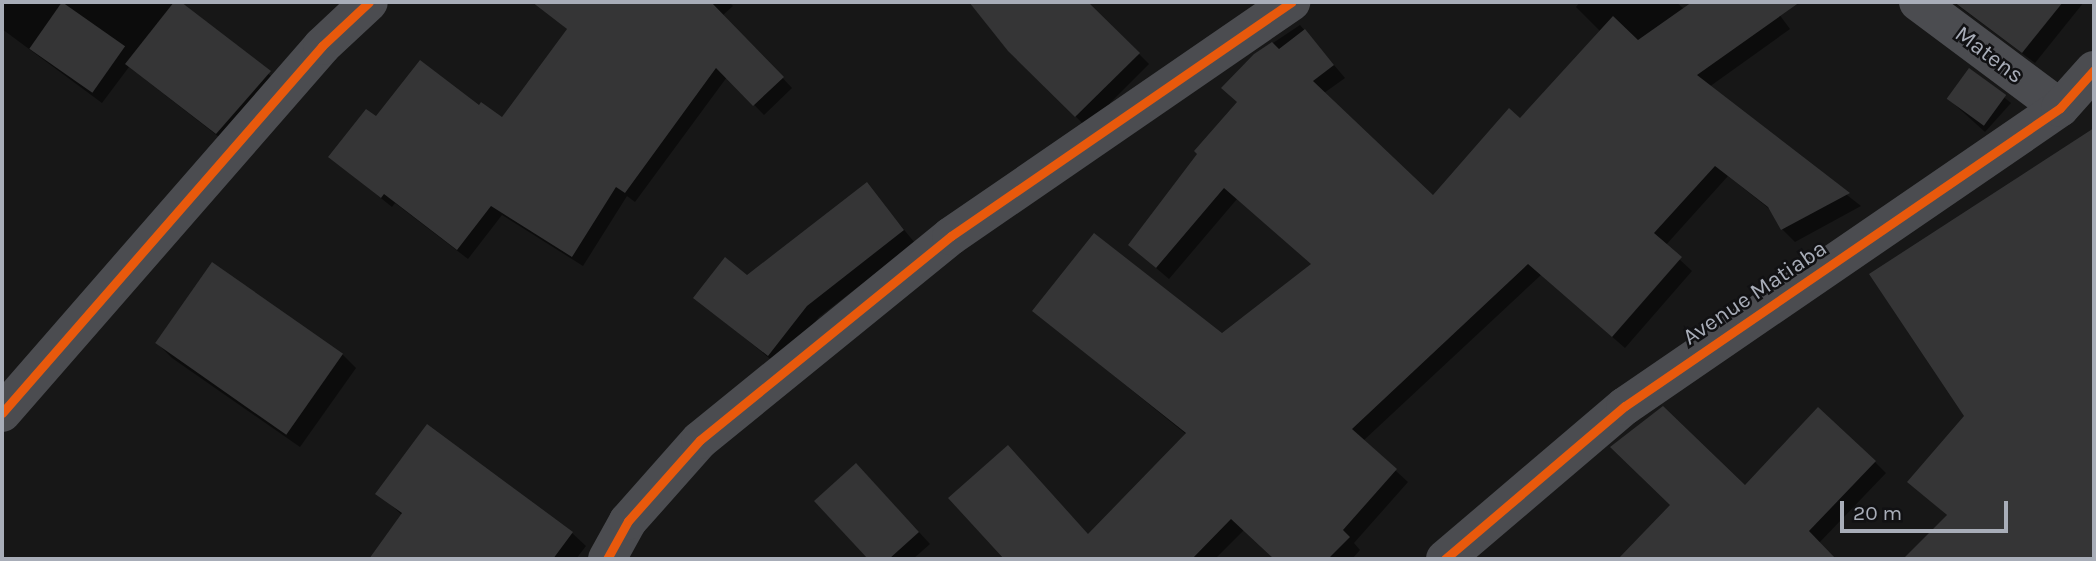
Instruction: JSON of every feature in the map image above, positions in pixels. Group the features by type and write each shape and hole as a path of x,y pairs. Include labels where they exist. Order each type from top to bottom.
{"street":[{"path":"2,413 322,46 369,2"},
{"path":"607,559 628,521 700,440 951,236 1291,2"},
{"name":"Matens","path":"1918,2 2060,108"},
{"name":"Avenue Matiaba","path":"1445,559 1625,405 2060,108 2094,70"}],"building":[{"path":"62,2 125,46 92,93 29,49"},
{"path":"174,2 181,2 271,71 216,134 125,64"},
{"path":"532,2 711,2 784,77 753,106 716,68 625,193 616,187 572,257 491,206 457,250 384,194 381,198 328,157 366,109 376,116 420,60 479,105 481,102 502,117 567,29"},
{"path":"969,2 1088,2 1140,53 1075,117 1008,51"},
{"path":"1692,2 1800,2 1697,75 1850,193 1781,230 1768,207 1715,166 1654,233 1682,257 1612,337 1528,264 1352,429 1397,469 1343,530 1350,537 1328,559 1274,559 1231,519 1192,559 1004,559 948,498 1008,445 1088,534 1186,433 1032,311 1094,233 1222,333 1311,264 1224,188 1156,268 1128,245 1197,154 1194,151 1237,102 1221,88 1254,54 1272,42 1279,49 1305,29 1334,65 1313,81 1433,195 1509,108 1520,118 1613,16 1638,40"},
{"path":"1954,2 2063,2 2022,53"},
{"path":"1969,68 2006,95 1984,126 1947,99"},
{"path":"2094,128 2094,559 1903,559 1947,515 1907,482 1964,416 1869,274"},
{"path":"867,182 904,230 807,306 768,356 693,298 725,257 747,275"},
{"path":"212,262 343,354 286,435 155,343"},
{"path":"1663,406 1745,485 1818,407 1876,461 1809,531 1836,559 1618,559 1670,505 1610,447"},
{"path":"427,424 573,532 553,559 369,559 402,513 375,494"},
{"path":"856,463 919,532 889,559 868,559 814,501"}],"cycle path":[{"path":"2,413 322,46 369,2"},
{"path":"607,559 628,521 700,440 951,236 1291,2"},
{"path":"1445,559 1625,406 2060,108 2094,70"}]}
